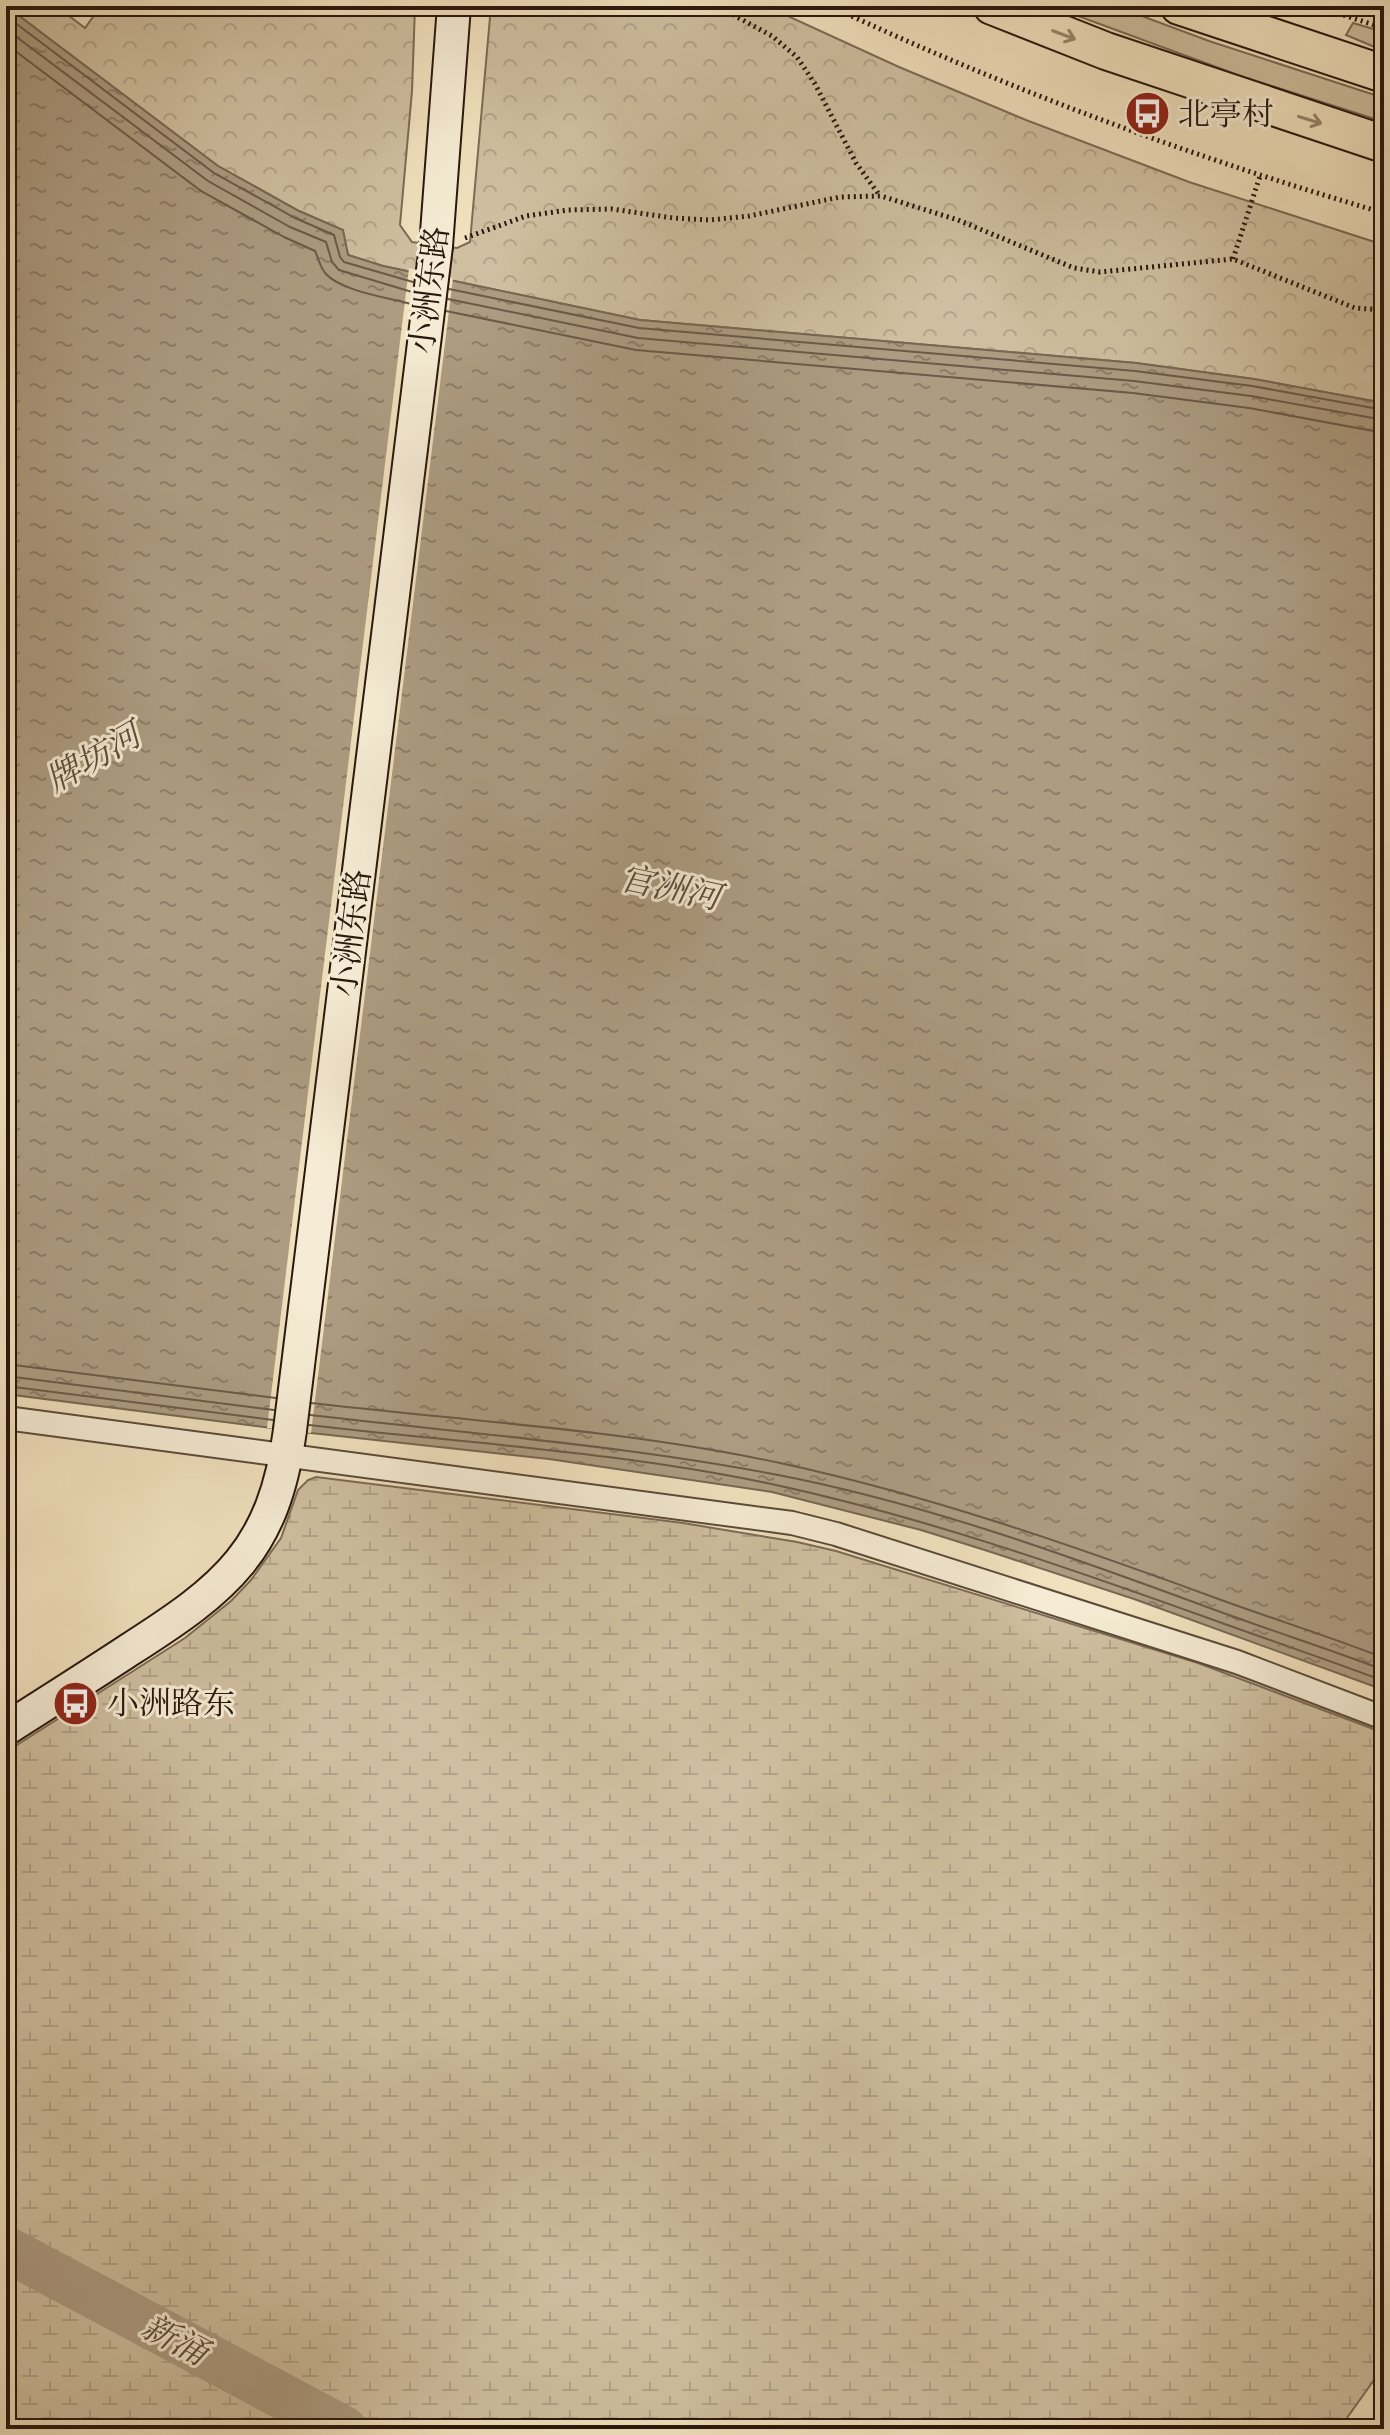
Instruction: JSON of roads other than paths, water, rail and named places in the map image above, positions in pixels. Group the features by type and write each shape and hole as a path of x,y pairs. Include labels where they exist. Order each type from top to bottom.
{"main road":[{"name":"小洲东路","path":"6,1729 172,1623 225,1581 262,1531 278,1492 288,1444 450,242 454,6"},
{"path":"992,6 1133,60 1384,144"},
{"path":"1179,6 1384,74"}],"street":[{"path":"6,1418 288,1444 792,1523 836,1534 1237,1662 1384,1718"}],"water":[{"path":"6,6 218,166 299,211 343,230 348,255 383,266 640,320 1136,363 1254,379 1384,403 1384,1690 1134,1599 991,1552 921,1530 772,1492 549,1459 311,1433 6,1394"}],"waterway":[{"name":"新涌","path":"6,2249 344,2429"}],"place":[{"name":"北亭村","path":"1147,114"},
{"name":"小洲路东","path":"76,1703"}],"water label":[{"name":"牌坊河","path":"93,757"},
{"name":"官洲河","path":"670,887"}]}
